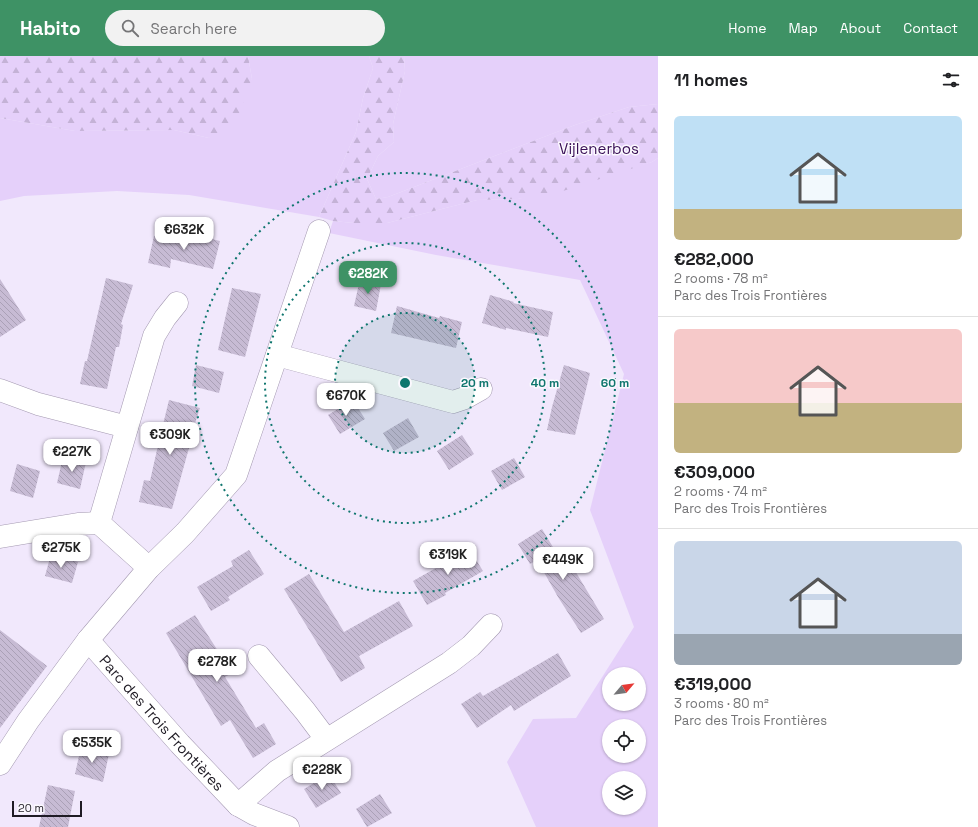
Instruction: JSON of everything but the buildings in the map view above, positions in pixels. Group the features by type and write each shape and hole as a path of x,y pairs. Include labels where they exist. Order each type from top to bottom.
{"street":[{"name":"Parc des Trois Frontières","path":"0,764 28,721 88,640 149,568 185,533 236,475 319,231"},
{"path":"100,523 154,336 164,318 177,303"},
{"path":"277,356 453,402 465,398 481,389"},
{"path":"0,390 38,404 127,427"},
{"path":"0,537 78,524 100,523 149,568"},
{"path":"246,815 277,771 449,663 471,646 491,625"},
{"name":"Parc des Trois Frontières","path":"88,640 180,744 246,815 288,827"},
{"path":"259,656 305,711 326,739"}],"green space":[{"path":"0,56 248,56 252,79 234,128 209,138 174,130 75,131 0,118"},
{"path":"248,56 369,56 373,68 363,98 356,132 319,217 189,195 117,191 24,196 0,201 0,118 75,131 174,130 209,138 252,79"},
{"name":"Vijlenerbos","path":"369,56 404,56 405,71 393,124 394,142 378,156 367,179 376,199 388,197 575,125 629,107 658,104 658,158 652,162 563,191 518,199 477,200 387,223 354,223 333,221 319,217 356,132 363,98 373,68"},
{"path":"404,56 658,56 658,104 629,107 575,125 388,197 376,199 367,179 378,156 394,142 393,124 405,71"},
{"path":"658,158 658,827 536,827 507,762 533,719 576,718 602,677 602,711 646,711 646,667 609,667 634,627 590,510 624,374 580,280 436,255 329,233 333,221 354,223 387,223 477,200 518,199 652,162"}]}
